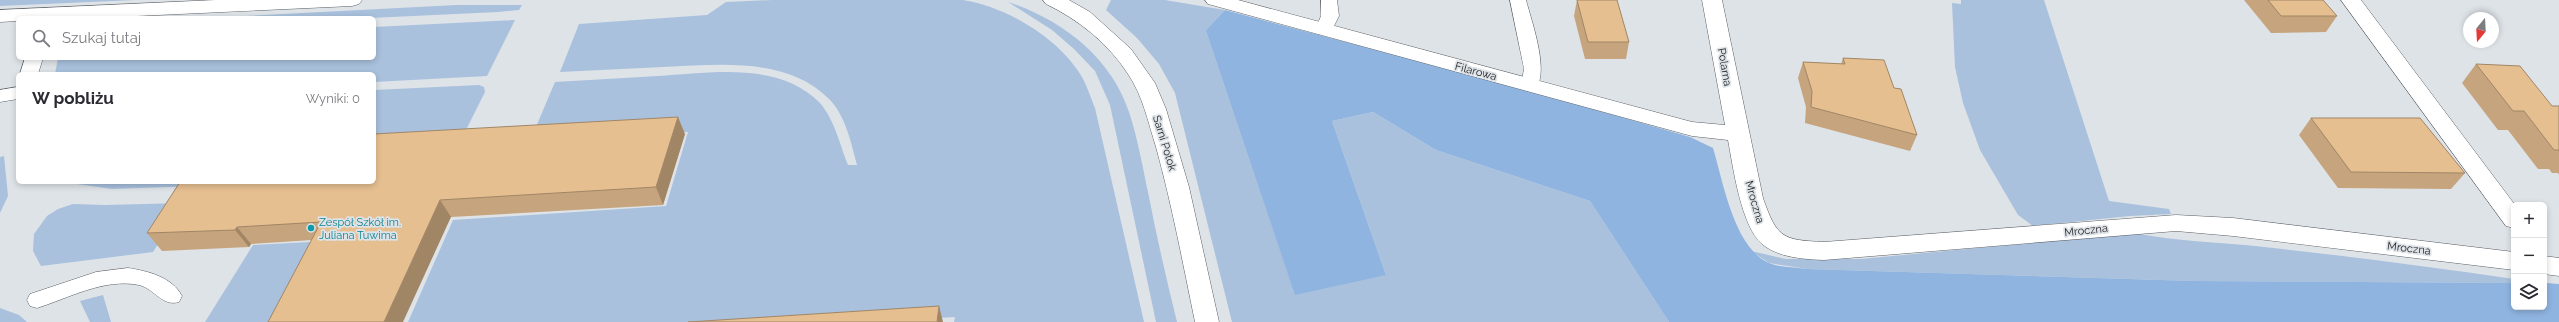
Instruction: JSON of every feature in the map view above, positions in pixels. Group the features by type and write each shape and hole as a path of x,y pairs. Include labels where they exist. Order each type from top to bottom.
{"street":[{"path":"0,16 59,16 352,0"},
{"name":"Filarowa","path":"1215,0 1692,129 1737,134"},
{"name":"Polarna","path":"1712,0 1737,134"},
{"path":"2351,0 2511,216"},
{"name":"Sarni Potok","path":"1058,1 1100,30 1121,51 1137,71 1152,98 1176,177 1207,322"},
{"name":"Mroczna","path":"1737,134 1759,223 1768,236 1782,245 1797,250 1847,250 2176,223 2234,227 2511,261"},
{"path":"2547,265 2559,266"}],"lane":[{"path":"1324,30 1330,16 1329,0"},
{"path":"1518,0 1533,69 1530,85"},
{"path":"29,72 33,60"},
{"path":"0,96 16,93"},
{"path":"37,300 78,283 100,279 130,277 154,282 172,296"}],"shaded area":[{"path":"0,0 135,0 0,6"},
{"path":"772,0 963,0 980,4 1014,17 1046,37 1072,63 1082,77 1095,108 1144,322 954,322 955,317 870,322 408,322 453,220 666,206 688,132 530,141 555,82 721,72 743,72 784,80 802,89 819,102 833,124 848,165 857,165 844,122 840,113 829,99 812,85 793,76 772,69 750,66 706,65 560,72 579,24 707,15 726,2"},
{"path":"1111,0 1165,0 1225,10 1206,30 1386,275 1332,121 1373,112 1436,150 1590,201 1669,322 1232,322 1175,93 1159,64 1137,38 1106,10"},
{"path":"1961,0 2044,0 2109,201 2169,209 2171,214 2130,216 2033,226 2018,215 1980,150 1963,103 1955,67 1952,3 1961,4"},
{"path":"1008,2 1028,9 1047,19 1082,43 1110,74 1121,92 1129,112 1138,143 1177,322 1156,322 1110,105 1095,71 1074,49 1052,30"},
{"path":"456,5 522,5 519,10 498,12 376,18 376,16 246,16"},
{"path":"1225,10 1528,90 1690,137 1713,148 1726,195 1739,229 1747,243 1757,255 1769,263 1778,266 1808,269 2194,281 2511,283 2511,310 2547,310 2547,283 2559,284 2559,322 1669,322 1590,201 1436,150 1373,112 1332,121 1386,275 1295,295 1206,30"},
{"path":"515,20 487,76 376,82 376,72 55,72 58,60 376,60 376,27"},
{"path":"479,85 484,87 485,92 459,144 376,149 376,90"},
{"path":"4,156 8,196 0,213 0,157"},
{"path":"77,184 199,184 198,186 112,189"},
{"path":"184,203 153,252 41,266 33,251 34,234 47,216 58,209 73,204 105,205"},
{"path":"2135,233 2183,240 2264,247 2421,266 2511,279 2511,283 2194,281 1808,269 1769,263 1751,251 1786,259 1861,259"},
{"path":"329,241 288,322 205,322 253,245"},
{"path":"103,295 111,322 90,322 80,301"},
{"path":"0,308 19,315 27,322 0,322"}],"building":[{"path":"1577,0 1617,0 1629,42 1588,42"},
{"path":"2268,0 2323,0 2337,16 2281,16"},
{"path":"1843,58 1884,60 1894,88 1901,89 1917,135 1811,107 1812,91 1803,62 1845,64"},
{"path":"2476,64 2520,66 2552,106 2559,106 2559,150 2554,150 2524,111 2513,111"},
{"name":"Zespół Szkół im. Juliana Tuwima","path":"678,117 656,187 440,200 384,322 268,322 321,222 237,227 235,230 147,233 179,184 376,184 376,134"},
{"path":"2311,118 2420,118 2465,173 2351,172"},
{"path":"939,306 937,322 688,322"}],"place":[{"name":"Zespół Szkół im. Juliana Tuwima","path":"311,228"}]}
